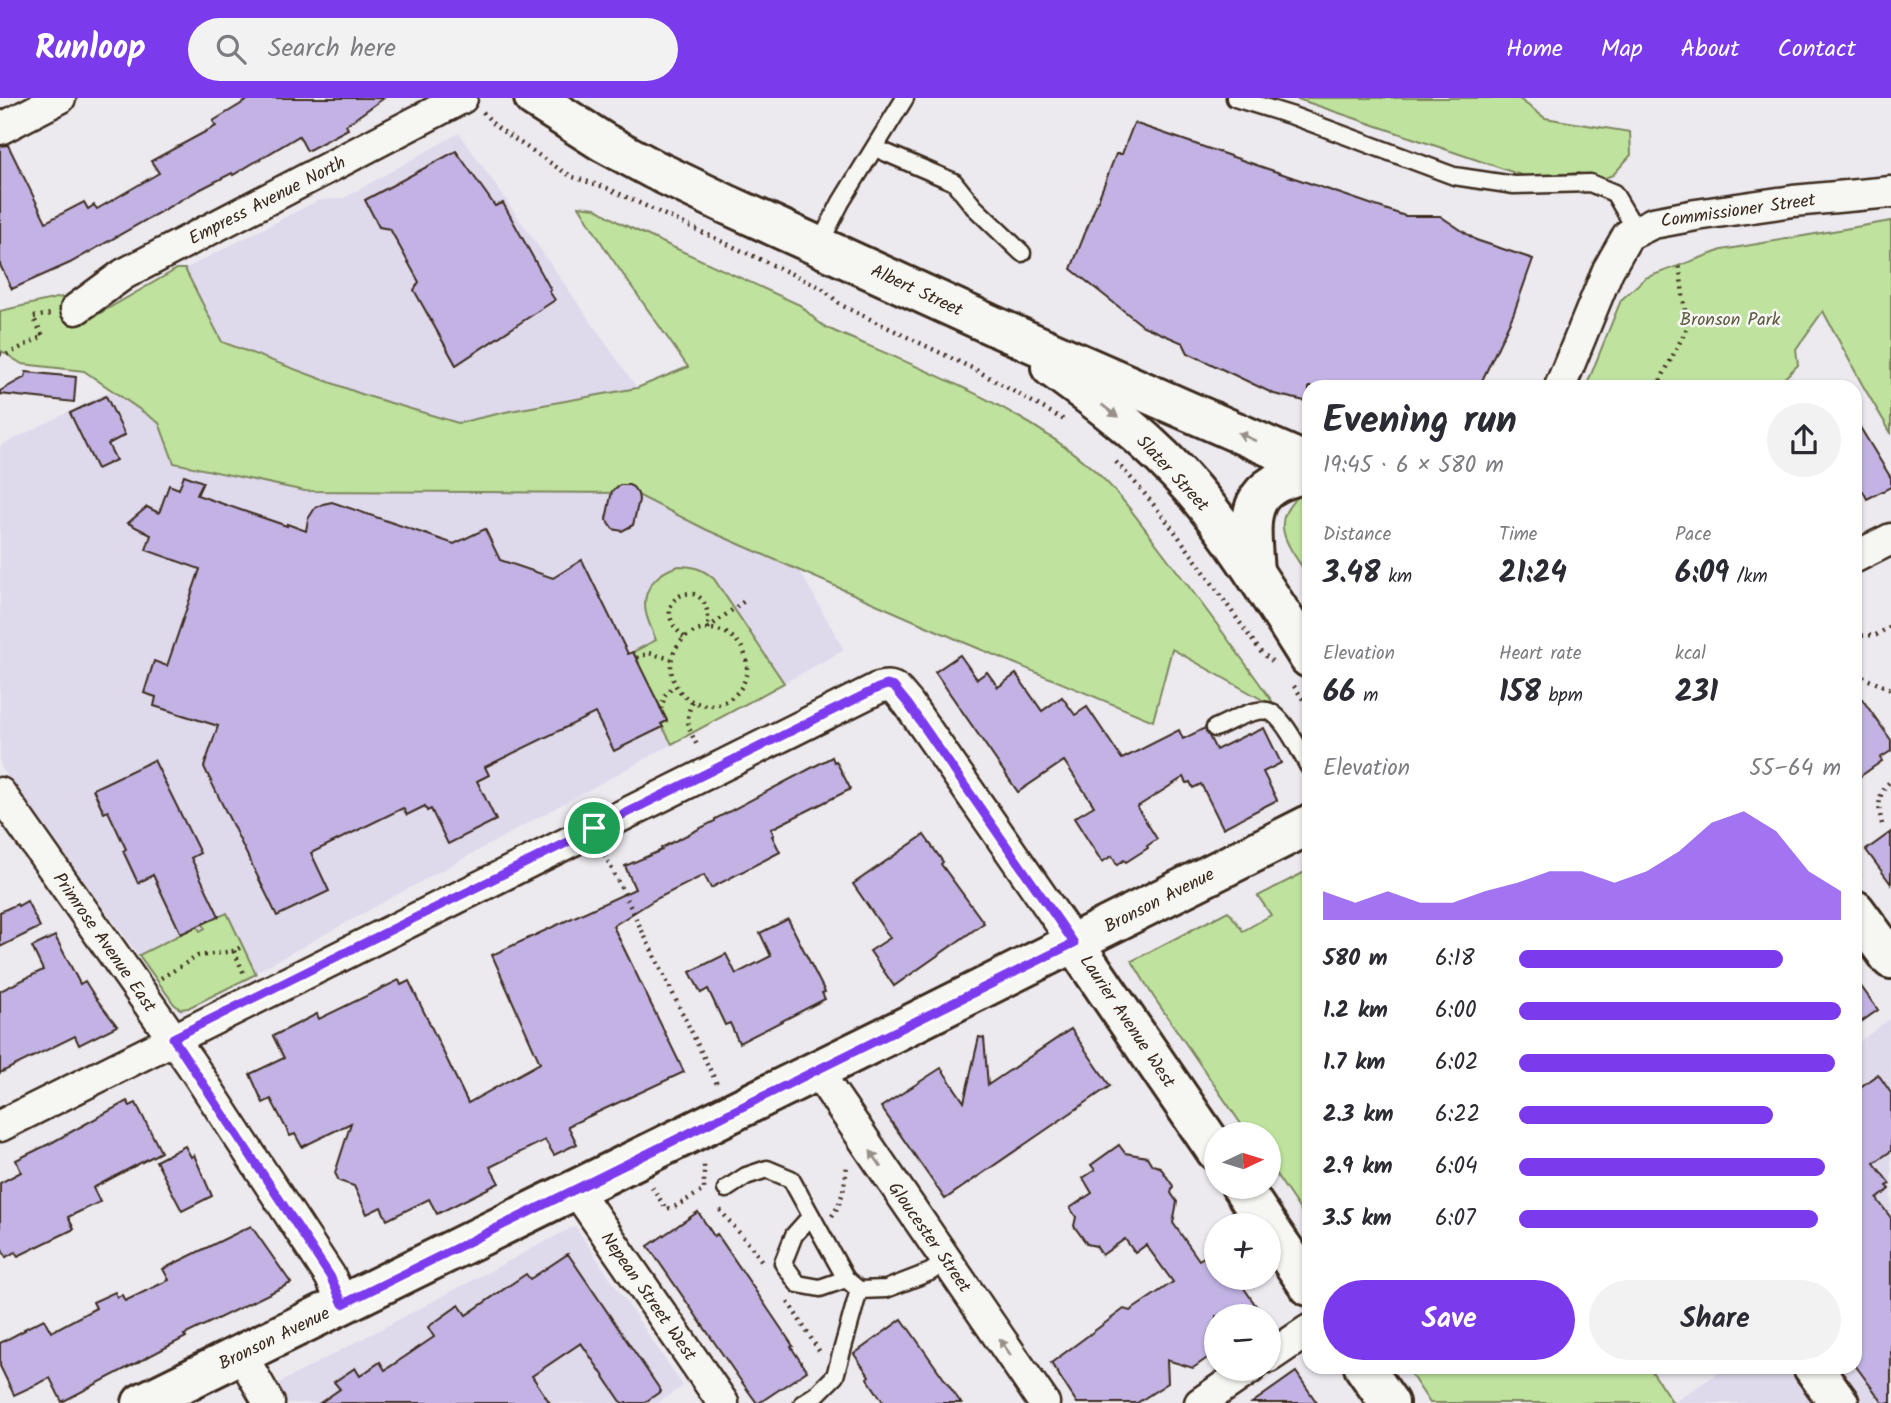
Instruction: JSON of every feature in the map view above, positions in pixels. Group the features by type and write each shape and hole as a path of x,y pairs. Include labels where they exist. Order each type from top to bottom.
{"main road":[{"name":"Albert Street","path":"534,98 603,142 749,215 1302,461"},
{"name":"Slater Street","path":"996,327 1118,417 1192,489 1224,528 1254,572 1293,670"},
{"path":"1254,572 1251,538 1253,511 1262,493 1282,480 1302,475"},
{"name":"Bronson Avenue","path":"142,1403 1302,829"},
{"path":"1862,920 1891,959"},
{"name":"Laurier Avenue West","path":"1074,943 1204,1133"},
{"path":"1281,1245 1302,1276"},
{"path":"1369,1374 1389,1403"},
{"path":"1818,1374 1839,1403"}],"street":[{"path":"0,129 60,98"},
{"name":"Empress Avenue North","path":"76,309 124,274 462,98"},
{"name":"Commissioner Street","path":"1563,380 1608,270 1628,235 1636,230 1653,223 1696,215 1891,191"},
{"path":"1862,554 1891,539"},
{"name":"Laurier Avenue West","path":"594,828 887,685 894,687 908,704 1074,943"},
{"name":"Primrose Avenue East","path":"0,793 173,1038 330,1276 343,1304"},
{"path":"0,1126 594,828"},
{"name":"Gloucester Street","path":"817,1071 1044,1403"},
{"name":"Nepean Street West","path":"576,1190 723,1403"},
{"path":"1281,1349 1302,1335"},
{"path":"242,1354 269,1403"},
{"path":"1200,1403 1232,1381"}],"lane":[{"path":"819,245 841,202 905,98"},
{"path":"1235,98 1293,116 1454,176 1514,185 1590,183 1614,193 1636,230"},
{"path":"875,148 954,182 974,207 1022,253"},
{"path":"1215,728 1244,715 1270,710 1279,717 1302,755"},
{"path":"726,1189 746,1175 767,1169 791,1180 846,1279 859,1290 886,1289 930,1272 947,1261"},
{"path":"814,1223 794,1235 783,1263 799,1284 820,1288 846,1279"},
{"path":"803,1403 817,1394 835,1376 859,1290"}],"path":[{"path":"490,120 495,126 573,177 607,188 822,288 841,305 976,370 1073,426"},
{"path":"1660,380 1686,328 1679,262"},
{"path":"0,354 6,355 43,337 33,317 76,309"},
{"path":"1110,455 1167,523 1261,652 1293,670 1302,691"},
{"path":"684,637 672,623 669,612 679,595 688,593 698,596 706,604 708,628"},
{"path":"708,628 747,599"},
{"path":"1862,636 1876,635 1891,626"},
{"path":"708,628 721,630 732,636 741,646 746,657 745,682 729,701 704,706 692,702 674,685 670,673 671,659 684,637 708,628"},
{"path":"637,658 649,653 671,659"},
{"path":"1862,675 1891,689"},
{"path":"661,709 665,695 674,685"},
{"path":"692,702 688,727 702,755"},
{"path":"1881,824 1878,807 1881,793 1891,781"},
{"path":"594,828 718,1086"},
{"path":"158,980 198,956 234,951 243,946"},
{"path":"234,951 247,979"},
{"path":"651,1186 666,1209 676,1206 704,1190 704,1162"},
{"path":"814,1223 834,1214 840,1204 847,1163"}],"shaded area":[{"path":"459,133 637,388 458,423 364,395 222,342 185,269 317,201 344,198"},
{"path":"109,392 198,434 764,507 844,650 181,1013 0,764 0,446"},
{"path":"1891,1018 1891,1403 1673,1403 1716,1374 1862,1374 1862,1040"},
{"path":"575,1226 683,1386 657,1403 252,1403 249,1399"}],"green space":[{"path":"1295,98 1518,98 1545,118 1630,132 1631,155 1613,175 1600,180 1578,173 1527,177"},
{"path":"579,206 595,208 620,223 800,305 827,328 966,389 1032,425 1063,446 1103,478 1129,508 1277,708 1172,649 1153,721 963,642 707,530 634,493 305,491 174,463 159,423 84,371 22,364 0,350 0,311 61,297 88,320 177,269 185,269 222,342 364,395 458,423 637,388 688,367 606,250"},
{"name":"Bronson Park","path":"1891,221 1891,433 1823,311 1796,349 1798,365 1782,380 1589,380 1621,300 1645,278 1722,250"},
{"path":"1302,494 1302,567 1287,543 1284,532 1286,511"},
{"path":"679,566 698,569 714,579 784,683 672,744 661,724 667,720 634,666 639,663 633,652 656,640 646,613 648,589 664,572"},
{"path":"1302,874 1302,1213 1281,1182 1281,1122 1240,1122 1132,961 1228,911 1243,931 1271,915 1258,896"},
{"path":"227,913 256,974 188,1008 180,1009 139,955 197,926 200,931 205,928 203,924"},
{"path":"1411,1374 1654,1374 1673,1403 1430,1403"}],"building":[{"path":"251,98 384,98 346,125 348,129 307,151 299,136 70,263 12,289 0,265 0,146 8,145 46,222 84,202 88,209 94,205 97,209 159,173 151,161 216,126 213,121"},
{"path":"1134,123 1405,216 1440,216 1476,240 1533,259 1513,315 1482,380 1302,380 1302,400 1274,394 1188,353 1183,343 1143,326 1071,269 1116,154 1122,154"},
{"path":"456,151 495,206 503,203 555,300 456,365 414,290 419,282 390,229 379,227 365,200"},
{"path":"26,372 76,377 74,402 0,394 0,391 25,377"},
{"path":"106,396 125,435 108,444 116,460 97,469 70,413"},
{"path":"1862,430 1891,478 1891,487 1867,499 1863,491"},
{"path":"184,475 203,482 197,495 306,531 308,519 315,508 332,502 454,544 485,529 500,560 553,578 582,560 628,654 633,652 667,721 661,724 663,727 614,751 595,713 485,767 489,775 477,781 496,820 448,844 431,809 427,811 425,806 407,815 403,808 311,853 329,891 277,916 204,767 218,726 154,706 156,697 144,693 154,661 167,666 200,569 146,550 151,535 128,523 147,507 159,513 169,485 179,489"},
{"path":"620,485 633,487 639,500 633,525 622,531 613,529 606,519 612,491"},
{"path":"960,655 977,679 987,672 998,687 1016,674 1042,711 1062,697 1075,715 1087,707 1122,759 1179,730 1183,739 1205,728 1216,750 1264,728 1281,763 1263,772 1277,800 1223,828 1201,784 1193,788 1184,777 1137,807 1157,839 1126,862 1124,860 1117,865 1112,856 1102,862 1074,818 1094,806 1064,761 1018,792 935,672"},
{"path":"1862,699 1891,740 1891,751 1880,758 1882,761 1862,775"},
{"path":"832,757 849,790 771,829 780,852 711,888 704,875 654,900 613,926 684,1072 568,1126 577,1144 554,1155 545,1140 490,1167 499,1183 437,1214 429,1199 387,1220 381,1207 367,1214 354,1186 339,1181 335,1173 351,1123 302,1147 295,1134 290,1136 271,1099 263,1103 250,1074 284,1058 273,1036 317,1014 319,1019 399,980 401,985 409,981 468,1103 540,1063 492,955 635,889 625,866 662,850 661,848"},
{"path":"154,760 200,853 191,858 219,916 181,934 153,875 138,883 108,811 104,813 93,789"},
{"path":"1891,832 1891,884 1866,850"},
{"path":"924,835 943,862 941,864 984,923 894,986 870,951 890,938 853,884"},
{"path":"27,901 40,927 0,947 0,912"},
{"path":"788,919 825,992 822,993 825,999 739,1043 730,1023 725,1025 708,989 701,993 690,972 726,954 736,974 771,956 760,933"},
{"path":"55,936 80,984 85,981 117,1026 79,1045 75,1036 0,1073 0,991 43,970 32,947"},
{"path":"1862,988 1878,1010 1862,1021"},
{"path":"1071,1029 1110,1086 945,1199 881,1107 941,1068 964,1102 979,1037 984,1038 988,1085"},
{"path":"1878,1074 1891,1093 1891,1151 1874,1163 1890,1184 1887,1186 1890,1189 1877,1199 1891,1218 1891,1403 1883,1403 1862,1374 1862,1086"},
{"path":"127,1101 130,1106 136,1103 161,1152 93,1188 100,1202 68,1217 74,1229 18,1256 15,1252 6,1257 0,1245 0,1183 21,1172 16,1160"},
{"path":"1119,1145 1125,1153 1147,1157 1152,1165 1160,1167 1173,1186 1171,1193 1177,1202 1173,1223 1199,1260 1204,1257 1204,1290 1245,1290 1255,1304 1204,1304 1204,1360 1193,1368 1167,1360 1168,1383 1137,1403 1077,1403 1051,1363 1124,1309 1130,1311 1173,1282 1146,1245 1135,1253 1125,1239 1102,1255 1096,1246 1087,1244 1074,1226 1076,1217 1070,1208 1092,1193 1083,1178 1095,1170 1091,1165"},
{"path":"185,1146 191,1157 194,1155 212,1196 182,1211 156,1161"},
{"path":"698,1212 714,1236 717,1234 807,1371 759,1403 648,1246"},
{"path":"251,1226 291,1283 184,1335 186,1337 62,1402 50,1378 14,1395 0,1366 0,1343 44,1319 51,1332 96,1308 93,1302 115,1292 117,1297 122,1295 125,1301 169,1280 163,1269"},
{"path":"568,1254 661,1391 644,1403 622,1403 581,1343 532,1376 550,1403 320,1403 340,1389 334,1382 355,1368 360,1376 380,1362 385,1370 434,1337 428,1327 459,1305 466,1315 526,1274 530,1279"},
{"path":"902,1319 961,1403 884,1403 854,1354"},
{"path":"1296,1372 1317,1403 1252,1403"}],"route":[{"path":"887,685 894,687 908,704 1074,943 343,1304 330,1276 173,1038 594,828 887,685"}]}
